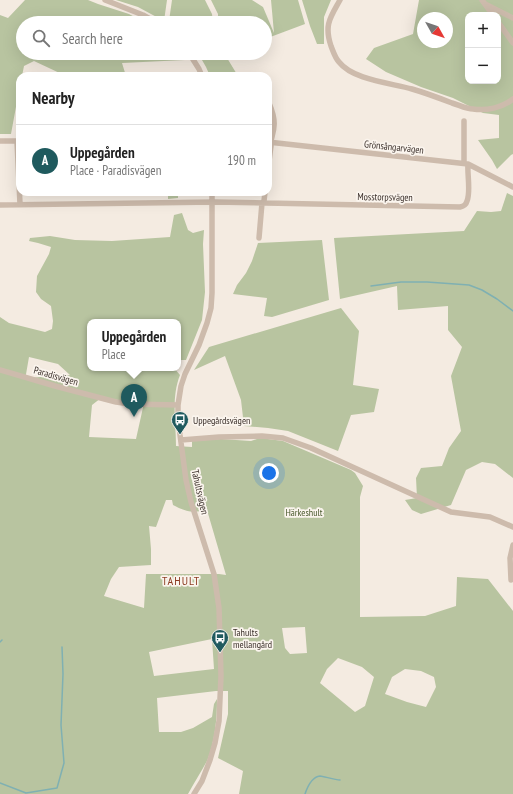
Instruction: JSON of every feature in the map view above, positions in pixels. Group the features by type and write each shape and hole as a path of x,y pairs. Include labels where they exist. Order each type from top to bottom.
{"street":[{"path":"105,0 146,16"},
{"path":"340,0 329,18 328,29 331,45 338,62 347,69 368,78 429,93 472,109 500,106 513,99"},
{"path":"483,2 491,12"},
{"path":"483,2 513,18"},
{"path":"501,26 513,43"},
{"path":"194,60 200,72"},
{"path":"272,110 274,115 274,126 272,133"},
{"path":"464,121 466,164"},
{"path":"0,141 16,141"},
{"name":"Grönsångarvägen","path":"272,143 466,164 513,187"},
{"name":"Mosstorpsvägen","path":"0,205 209,202 460,207 464,206 469,195 466,164"},
{"path":"20,196 20,204"},
{"name":"Tahultsvägen","path":"194,794 202,781 210,760 219,721 219,616 216,584 210,560 191,502 186,480 180,440 178,405 184,374 204,332 211,308 212,285 209,202 211,196"},
{"path":"259,238 262,203 264,196"},
{"name":"Paradisvägen","path":"0,370 116,402 130,404 178,405"},
{"path":"180,440 247,436 283,438 311,448 451,512 490,517 513,527"},
{"path":"511,580 510,558 513,545"}],"green space":[{"path":"25,0 88,0 133,16 16,16 16,60 185,60 122,63 125,72 57,72 34,61 24,66 23,72 16,72 16,107 11,134 0,134 0,15 8,18"},
{"path":"116,0 167,0 165,16 155,16 138,7"},
{"path":"172,0 205,0 212,16 170,16"},
{"path":"211,0 252,0 263,7 267,16 218,16"},
{"path":"271,0 298,0 305,24 272,36 272,28 274,33"},
{"path":"302,0 331,0 324,17 324,44 317,44"},
{"path":"419,0 513,0 513,154 497,169 478,140 499,138 499,115 483,113 453,98 421,87 386,72 366,59 374,48 413,34"},
{"path":"202,60 228,60 236,72 208,72"},
{"path":"507,193 513,196 513,478 495,464 482,462 466,470 451,505 421,514 412,510 405,500 417,498 416,478 421,468 442,466 449,448 461,431 451,376 462,347 448,330 448,306 398,310 397,286 340,299 334,238 464,231 477,211 501,211"},
{"path":"168,196 178,196 178,198 168,199"},
{"name":"Härkeshult","path":"182,213 188,230 193,233 204,230 203,244 205,292 202,320 186,360 181,360 181,319 87,319 87,371 177,371 180,375 177,384 175,401 176,446 192,447 192,441 221,439 251,441 260,438 283,441 355,473 363,486 360,497 360,617 425,616 456,606 457,577 488,579 513,611 513,794 239,794 243,771 218,758 228,714 228,691 216,691 157,698 159,732 181,732 193,728 212,717 214,704 217,699 215,730 210,754 188,794 0,794 0,317 9,323 45,332 52,329 53,321 51,306 41,299 36,292 37,276 49,254 51,247 29,241 30,238 50,236 75,240 112,241 170,237 174,215","holes":["29,357 58,364 70,375 29,378 25,380","101,398 144,403 136,439 89,437 92,405","166,500 172,500 173,505 193,512 207,510 226,575 146,574 144,608 104,596 111,579 119,567 151,565 149,526 156,527","305,627 307,653 290,654 285,648 282,628","212,639 214,669 154,676 149,652","338,658 362,667 374,677 365,706 355,712 320,683 327,669","405,669 421,671 434,677 436,687 426,707 385,694 392,677"]},
{"path":"322,240 329,300 272,317 264,316 267,298 233,294 252,261 258,243"},
{"path":"341,308 359,331 353,385 379,389 374,412 351,415 338,451 288,431 244,426 241,400 225,356 194,370 209,347"}],"waterway":[{"path":"371,286 401,282 469,285 482,290 513,311"},
{"path":"0,783 26,793 57,788 64,763 61,725 63,674 62,647"},
{"path":"305,794 310,783 317,777 322,776 340,780"}],"place":[{"name":"Uppegården","path":"134,417"},
{"name":"Uppegårdsvägen","path":"180,435"},
{"name":"Tahults mellangård","path":"220,653"}],"district":[{"name":"TAHULT","path":"181,580"}]}
